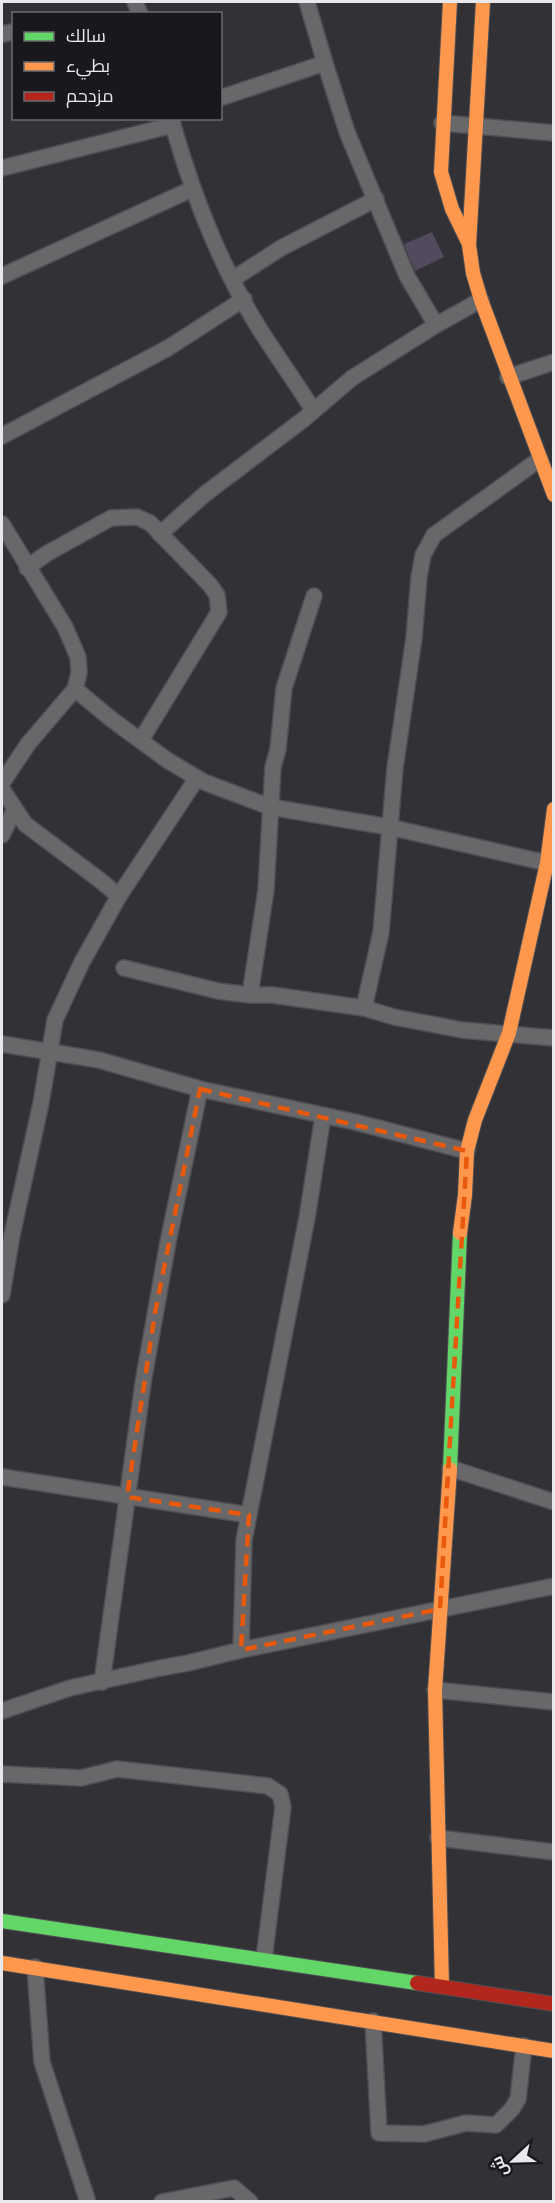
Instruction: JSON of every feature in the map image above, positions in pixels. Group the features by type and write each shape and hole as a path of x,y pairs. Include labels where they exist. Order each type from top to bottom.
{"main road":[{"path":"450,2 441,172 456,222 469,244"},
{"path":"483,2 469,244 473,273 480,300 508,377 554,495"},
{"path":"442,1986 435,1690 450,1468 459,1243 465,1195 467,1151 475,1120 509,1033 547,863 554,809"},
{"path":"2,1921 554,2004"},
{"path":"2,1963 554,2051"}],"street":[{"path":"308,2 348,132 407,276 436,325"},
{"path":"222,97 325,63"},
{"path":"2,168 172,122 192,189 233,279 256,323 313,410"},
{"path":"442,123 554,133"},
{"path":"2,276 192,189"},
{"path":"233,279 281,248 376,199"},
{"path":"2,436 168,348 244,299"},
{"path":"160,534 205,494 352,378 480,300"},
{"path":"508,377 554,362"},
{"path":"364,1008 381,932 395,768 414,638 423,555 434,535 540,459"},
{"path":"27,568 46,554 111,518 136,517 150,523 217,595 219,612 141,740"},
{"path":"2,524 65,627 78,657 79,673 75,689 28,744 2,783"},
{"path":"250,995 266,890 273,767 278,748 284,688 314,596"},
{"path":"75,689 167,760 197,778 270,807 389,827 547,863"},
{"path":"2,1295 12,1235 41,1103 55,1020 82,962 119,896 197,778"},
{"path":"2,789 25,824 119,896"},
{"path":"2,835 15,809"},
{"path":"124,968 219,991 273,995 364,1008 394,1017 462,1030 554,1038"},
{"path":"2,1044 110,1063 200,1089 355,1122 467,1151"},
{"path":"102,1682 143,1383 200,1089"},
{"path":"242,1650 244,1540 307,1218 323,1116"},
{"path":"450,1468 554,1502"},
{"path":"2,1477 249,1515"},
{"path":"2,1711 70,1688 554,1586"},
{"path":"435,1690 554,1702"},
{"path":"2,1774 81,1778 117,1769 268,1786 280,1794 283,1807 264,1959"},
{"path":"438,1838 554,1852"},
{"path":"35,1968 42,2062 88,2202"},
{"path":"373,2022 379,2133 424,2134 466,2123 496,2125 512,2109 518,2099 524,2046"},
{"path":"162,2202 234,2188 250,2202"}],"highlighted area":[{"path":"200,1089 467,1151 440,1609 241,1650 249,1515 127,1497 155,1313"}],"building":[{"path":"432,232 444,257 415,271 404,244"}],"traffic: fast":[{"path":"450,1469 460,1233"},
{"path":"2,1921 417,1983"}],"traffic: slow":[{"path":"450,2 441,172 452,209 469,244"},
{"path":"483,2 469,245 473,273 554,495"},
{"path":"460,1233 467,1151 475,1120 509,1033 547,863 554,809"},
{"path":"442,1986 435,1690 450,1469"},
{"path":"2,1963 554,2051"}],"traffic: jam":[{"path":"417,1983 554,2004"}]}
